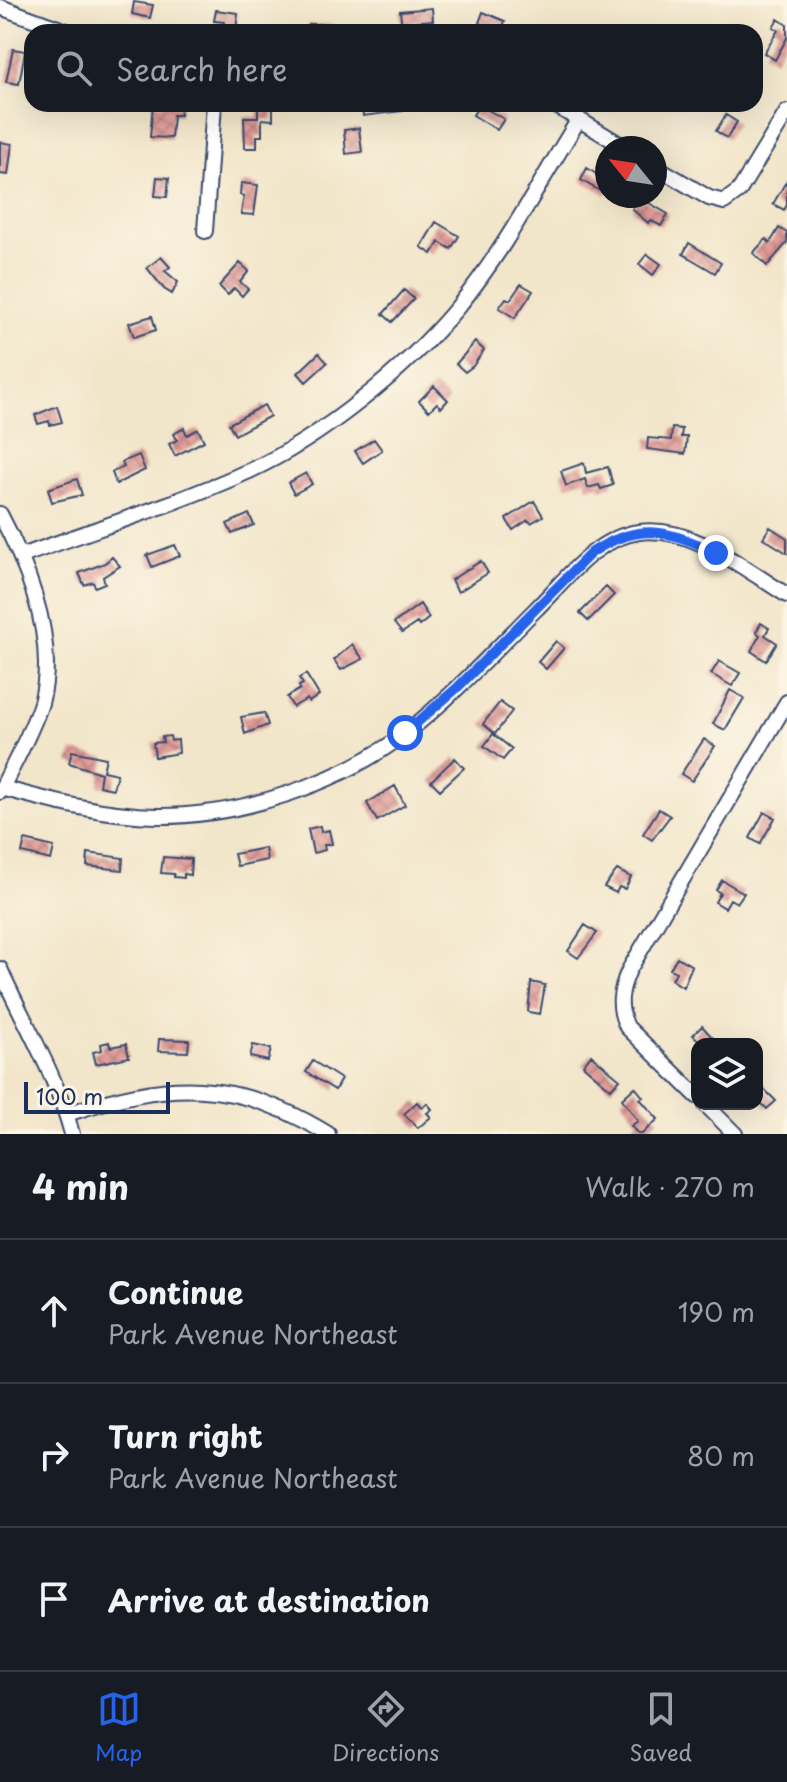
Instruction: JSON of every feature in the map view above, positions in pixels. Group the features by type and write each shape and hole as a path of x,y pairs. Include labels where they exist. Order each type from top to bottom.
{"street":[{"path":"0,7 47,24"},
{"path":"205,231 213,112"},
{"path":"567,112 607,136"},
{"path":"667,173 709,198 724,202 739,191 787,112"},
{"path":"22,556 252,470 308,437 383,383 441,326 476,283 579,119"},
{"path":"0,514 22,556 42,631 45,668 42,699 1,790 93,810 159,816 224,809 289,793 367,759 405,733 457,688 591,553 624,535 649,532 677,535 716,553 787,595"},
{"path":"691,1090 627,1027 620,1002 629,970 787,702"},
{"path":"0,969 4,988 67,1114 72,1134"},
{"path":"67,1114 143,1092 211,1090 269,1104 328,1134"},
{"path":"711,1110 735,1134"}],"building":[{"path":"134,2 153,5 150,18 132,14"},
{"path":"432,8 433,20 402,24 400,11"},
{"path":"216,10 238,13 237,24 214,21"},
{"path":"483,12 505,21 504,24 479,23"},
{"path":"778,19 787,25 787,38 775,60 764,53 778,30 773,27"},
{"path":"13,49 24,51 19,84 6,82"},
{"path":"152,112 180,112 180,115 173,115 171,138 150,137"},
{"path":"258,112 273,112 273,120 262,119 262,136 257,136 257,148 245,148 244,117 258,117"},
{"path":"363,112 395,112 363,116"},
{"path":"475,112 492,112 504,119 497,130 473,115"},
{"path":"726,115 737,122 727,138 716,131"},
{"path":"359,128 362,152 346,154 344,130"},
{"path":"0,142 12,144 8,175 0,174"},
{"path":"587,168 595,173 595,188 581,180"},
{"path":"157,177 169,178 167,197 155,196"},
{"path":"787,180 787,205 784,210 773,204"},
{"path":"241,183 258,185 254,215 241,214 244,196 240,195"},
{"path":"658,208 668,214 661,226 650,220 648,223 632,209"},
{"path":"436,222 459,236 451,249 439,242 432,254 421,247"},
{"path":"779,228 787,233 787,243 767,266 753,253 766,239 770,243"},
{"path":"689,243 721,263 715,273 683,254"},
{"path":"647,254 661,264 653,275 639,264"},
{"path":"161,257 170,267 165,271 178,282 172,294 147,268"},
{"path":"240,263 249,271 240,282 248,289 242,296 234,288 228,295 219,286"},
{"path":"521,284 533,291 515,318 499,308 506,298 510,300"},
{"path":"404,290 414,299 392,322 383,314"},
{"path":"152,316 156,330 134,337 129,323"},
{"path":"475,342 484,350 465,372 456,364"},
{"path":"319,353 327,363 306,382 298,373"},
{"path":"434,386 448,400 441,408 437,403 429,411 419,401"},
{"path":"264,405 270,416 235,435 229,424"},
{"path":"57,406 62,422 38,424 35,415"},
{"path":"184,428 187,435 198,429 204,441 175,456 169,444 177,440 174,434"},
{"path":"672,428 682,429 681,437 687,437 685,454 647,449 648,438 671,440"},
{"path":"374,439 382,450 363,463 355,451"},
{"path":"139,455 145,470 116,484 112,472 124,467 122,462"},
{"path":"584,463 586,473 608,467 613,485 601,489 599,485 588,488 585,479 566,486 561,471"},
{"path":"306,473 312,484 294,494 288,483"},
{"path":"77,479 82,495 52,502 48,489"},
{"path":"534,501 543,516 531,523 528,520 513,530 506,519"},
{"path":"249,514 254,525 232,534 227,524"},
{"path":"770,527 787,538 787,553 763,538"},
{"path":"175,545 180,556 152,567 147,555"},
{"path":"112,557 120,566 103,577 105,583 95,587 93,582 84,585 79,573"},
{"path":"481,561 488,573 458,592 451,580"},
{"path":"606,587 614,595 588,621 580,613"},
{"path":"420,604 429,618 402,633 394,623"},
{"path":"761,623 769,628 765,635 777,643 766,661 751,651 760,635 756,632"},
{"path":"556,641 564,648 546,669 538,662"},
{"path":"352,644 363,659 341,670 334,660"},
{"path":"719,661 740,673 732,686 711,674"},
{"path":"306,674 319,695 293,707 287,697 300,689 299,686 303,684 299,678"},
{"path":"730,690 744,698 725,730 713,724"},
{"path":"500,702 512,711 495,734 483,724"},
{"path":"264,713 268,725 245,734 241,717"},
{"path":"493,734 512,749 503,760 484,746"},
{"path":"170,736 171,741 178,740 179,753 155,757 153,743 163,742 162,737"},
{"path":"704,739 715,746 692,781 681,774"},
{"path":"72,751 106,758 103,771 117,774 113,789 99,786 101,773 69,763"},
{"path":"455,758 464,768 440,790 431,781"},
{"path":"395,786 405,805 377,821 367,803"},
{"path":"659,809 670,816 652,840 643,834"},
{"path":"764,812 775,818 760,844 750,838"},
{"path":"320,826 321,832 329,830 332,844 324,845 325,850 313,853 308,829"},
{"path":"25,840 54,847 51,860 22,853"},
{"path":"265,848 267,860 237,866 234,854"},
{"path":"88,853 123,858 122,870 87,866"},
{"path":"163,857 191,859 190,875 184,874 184,878 161,873"},
{"path":"617,870 631,877 625,889 619,887 616,893 604,887"},
{"path":"722,880 744,893 737,903 730,899 725,908 715,902 720,893 716,890"},
{"path":"585,925 597,933 578,958 568,951"},
{"path":"677,957 692,966 683,987 672,980 676,972 670,969"},
{"path":"531,982 545,985 540,1014 528,1012"},
{"path":"702,1026 713,1038 696,1038 693,1035"},
{"path":"159,1039 189,1040 188,1052 158,1051"},
{"path":"109,1042 110,1047 126,1044 129,1057 96,1064 93,1052 102,1050 101,1044"},
{"path":"253,1045 271,1049 268,1061 250,1057"},
{"path":"591,1055 620,1079 611,1089 583,1065"},
{"path":"313,1061 341,1079 335,1090 306,1072"},
{"path":"635,1087 643,1097 640,1099 658,1119 642,1134 631,1126 638,1121 622,1099"},
{"path":"763,1088 776,1101 767,1109 763,1105"},
{"path":"417,1102 422,1108 427,1103 432,1109 427,1113 431,1117 418,1128 404,1114"}],"route":[{"path":"405,733 457,688 591,553 607,542 624,535 658,532 677,535 716,553"}]}
